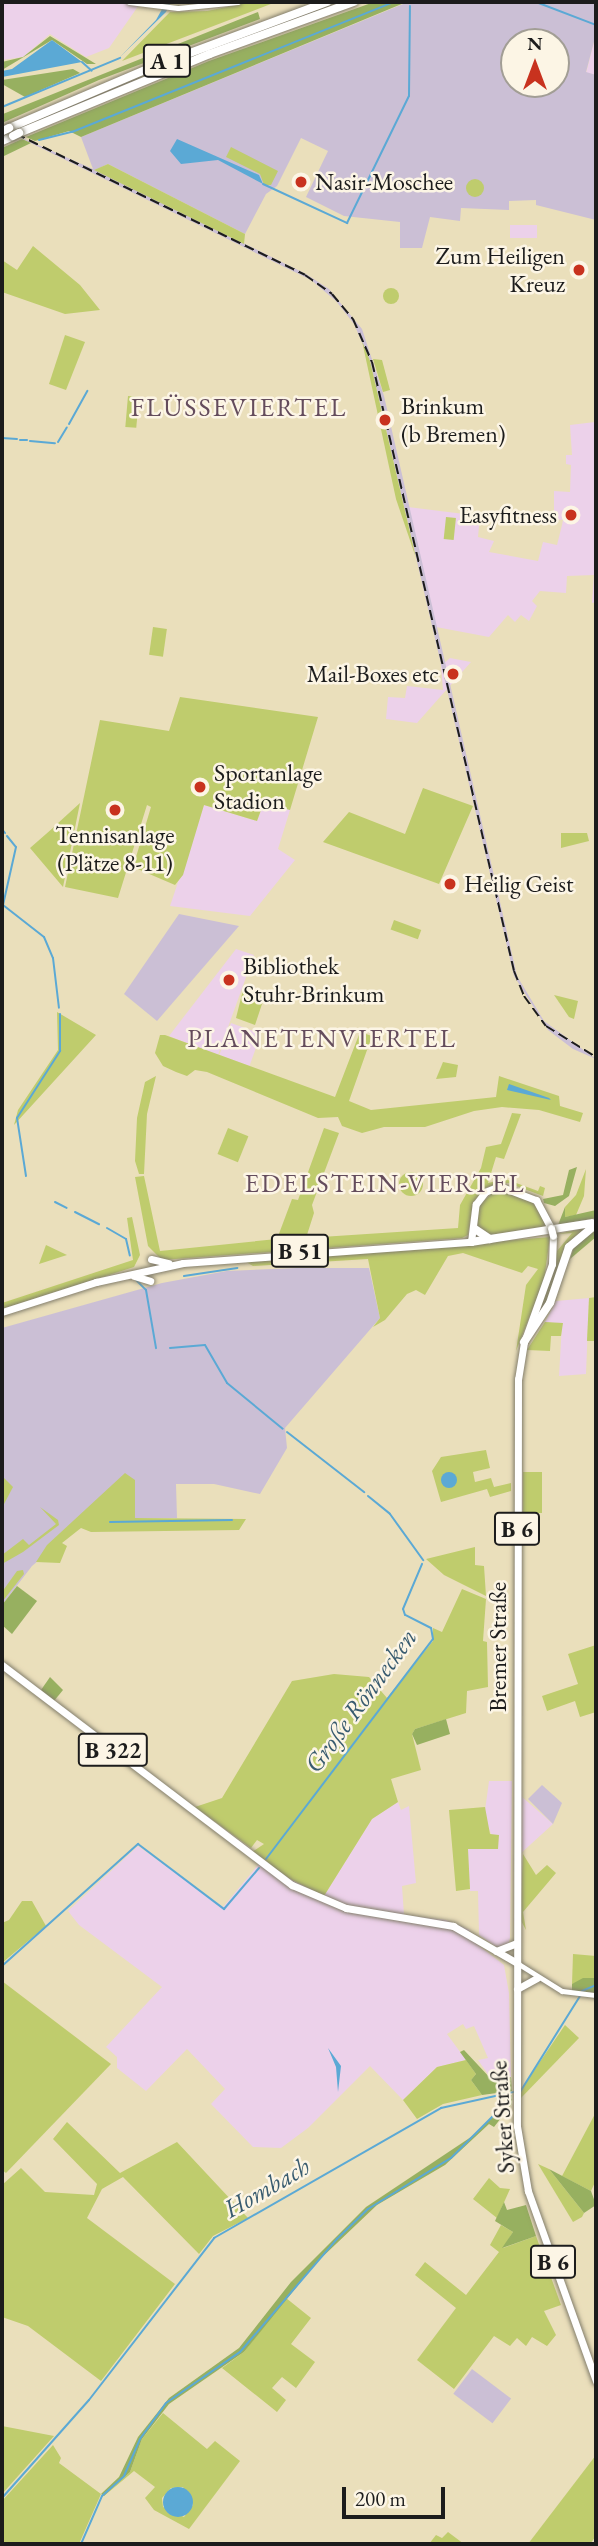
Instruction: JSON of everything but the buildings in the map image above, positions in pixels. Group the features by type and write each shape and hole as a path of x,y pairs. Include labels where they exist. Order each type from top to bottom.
{"highway":[{"name":"A 1","path":"2,141 9,132 152,67 327,2"},
{"name":"A 1","path":"9,132 210,54 354,2"},
{"name":"B 51","path":"471,1242 596,1223"},
{"name":"B 6","path":"524,1342 550,1303 569,1247 596,1223"},
{"path":"474,1227 493,1240"}],"main road":[{"path":"129,2 171,8 238,2"},
{"name":"Bremer Straße","path":"474,1227 479,1199 494,1187 513,1188 537,1201 545,1212 553,1236 548,1279 524,1342 518,1388 517,1965"},
{"name":"B 6","path":"471,1242 474,1227"},
{"name":"B 51","path":"2,1312 130,1274 183,1263 471,1242"},
{"name":"B 51","path":"151,1259 183,1263"},
{"path":"130,1274 150,1280"},
{"name":"B 322","path":"2,1665 274,1873 327,1902 453,1926 517,1965"},
{"path":"496,1952 517,1943"},
{"path":"517,1965 535,1977 580,1995 596,1995"},
{"name":"Syker Straße","path":"517,1965 516,2098 524,2180 596,2381"},
{"path":"517,1989 535,1977"}],"shaded area":[{"path":"2,2 141,2 109,48 86,57 50,34 23,57 2,60"},
{"path":"408,2 596,2 596,34 586,72 596,75 596,220 536,205 536,200 509,201 509,210 461,208 460,221 430,217 422,248 400,248 400,222 344,216 306,197 328,151 301,138 277,186 266,194 245,234 108,164 95,170 306,274 329,289 362,329 384,396 517,976 544,1021 596,1059 573,1049 548,1030 514,976 370,361 354,324 336,301 311,280 2,129 93,169 81,137"},
{"path":"596,34 596,75 586,73"},
{"path":"510,225 537,225 537,238 510,238"},
{"path":"595,422 596,602 592,603 594,575 567,576 566,593 540,591 532,601 537,606 529,621 521,615 515,622 508,615 489,637 436,627 408,507 480,516 478,537 494,541 489,552 538,561 543,542 557,545 562,525 563,520 554,519 554,491 570,492 571,465 566,464 566,455 572,455 570,425"},
{"path":"450,658 471,662 417,723 386,719 388,697 405,698 407,686 443,690 441,666"},
{"path":"264,802 290,810 278,849 295,860 250,916 170,906 204,805 257,821"},
{"path":"179,914 239,926 157,1021 124,994"},
{"path":"236,949 254,955 218,1055 169,1036"},
{"path":"231,1023 261,1034 249,1066 219,1055"},
{"path":"369,1268 380,1318 285,1428 287,1448 260,1494 214,1484 176,1484 177,1518 134,1518 135,1480 32,1566 2,1605 2,1328 162,1283 227,1271"},
{"path":"589,1298 586,1374 559,1376 562,1324 545,1322 556,1301"},
{"path":"489,1781 512,1781 510,1938 508,1945 498,1948 479,1935 478,1891 470,1891 467,1849 498,1849 484,1818"},
{"path":"542,1785 562,1803 553,1824 528,1799"},
{"path":"521,1796 553,1824 519,1855"},
{"path":"398,1802 401,1810 409,1806 416,1883 402,1886 404,1915 446,1920 470,1930 465,1935 504,1965 509,1993 511,2077 492,2080 478,2060 488,2058 474,2026 466,2029 463,2024 447,2034 466,2060 437,2067 403,2100 370,2066 308,2128 281,2148 253,2147 211,2104 225,2089 187,2049 146,2091 117,2068 117,2057 106,2047 162,1987 79,1925 68,1911 138,1846 223,1907 263,1859 324,1896 372,1819"},
{"path":"472,2369 511,2398 492,2423 453,2394"}],"green space":[{"path":"251,2 276,2 122,61 170,12 207,11"},
{"path":"374,2 404,3 81,137 69,131 35,141 26,137 209,61"},
{"path":"258,12 260,19 99,80 2,123 3,114"},
{"path":"50,36 96,64 87,64 52,40 2,70 2,62 23,57"},
{"path":"73,69 80,73 25,97 2,84 2,80"},
{"path":"22,139 31,143 2,157 2,148"},
{"path":"231,147 278,171 271,185 264,185 260,174 226,157"},
{"path":"108,164 245,234 244,244 94,170"},
{"path":"475,179 481,182 484,188 481,194 475,197 469,194 466,188 469,182"},
{"path":"33,246 80,285 100,310 65,314 2,292 2,260 17,270"},
{"path":"391,288 397,290 397,302 391,304 385,302 383,296 385,290"},
{"path":"65,335 85,342 66,390 49,384"},
{"path":"362,341 370,361 416,558 396,499"},
{"path":"373,359 382,360 390,390 383,392"},
{"path":"128,396 139,397 136,428 125,427"},
{"path":"446,517 456,518 454,540 444,539"},
{"path":"153,627 167,629 163,657 149,655"},
{"name":"Sportanlage Stadion","path":"180,697 318,717 290,810 264,802 257,821 204,805 183,875 175,885 133,867 151,807 147,805 118,898 65,887 100,720 169,731"},
{"path":"423,788 473,806 439,884 323,842 349,812 405,834"},
{"path":"80,803 63,887 30,848 54,827 61,833 65,830 57,824"},
{"path":"561,833 587,833 589,841 561,848"},
{"path":"394,920 421,930 418,939 391,929"},
{"path":"244,986 265,995 255,1025 236,1018"},
{"path":"554,995 578,1001 574,1019 569,1017"},
{"path":"57,1012 96,1035 14,1125 18,1110 58,1050"},
{"path":"360,1032 372,1036 349,1101 371,1110 496,1097 499,1076 559,1096 560,1106 583,1113 580,1122 539,1110 502,1107 474,1111 425,1127 384,1127 362,1133 342,1126 338,1117 318,1118 207,1072 195,1070 187,1076 176,1072 163,1066 155,1053 160,1035 165,1035 335,1097"},
{"path":"443,1062 458,1065 456,1077 436,1079"},
{"path":"156,1076 147,1114 144,1174 139,1174 135,1161 137,1118 145,1082"},
{"path":"512,1113 521,1114 504,1159 496,1157 488,1183 505,1179 538,1191 540,1186 545,1188 543,1196 508,1183 487,1187 473,1202 468,1235 462,1238 162,1260 148,1246 135,1177 144,1176 160,1251 277,1239 292,1199 298,1200 324,1128 339,1133 312,1205 314,1213 306,1238 458,1228 460,1205 481,1168 486,1147 501,1144"},
{"path":"228,1128 248,1136 238,1162 218,1154"},
{"path":"577,1167 569,1196 555,1206 544,1203 543,1199 563,1195 569,1170"},
{"path":"586,1169 584,1196 576,1215 565,1217 565,1207 576,1195"},
{"path":"411,1172 419,1176 423,1184 419,1192 411,1196 403,1192 399,1184 403,1176"},
{"path":"497,1189 527,1197 541,1212 548,1228 488,1235 477,1228 478,1206"},
{"path":"565,1207 565,1217 596,1210 596,1218 558,1225"},
{"path":"132,1217 140,1255 134,1267 2,1309 2,1303 133,1260 127,1218"},
{"path":"586,1228 570,1242 555,1289 530,1330 557,1251 572,1233 558,1234"},
{"path":"596,1228 596,1237 570,1259 576,1241"},
{"path":"550,1237 544,1280 516,1351 526,1285 538,1269 528,1266 522,1273 463,1253 448,1256 425,1295 416,1290 407,1294 385,1320 373,1327 380,1318 368,1259 253,1266 246,1262"},
{"path":"46,1245 67,1255 39,1264"},
{"path":"596,1297 596,1341 587,1341 589,1298"},
{"path":"545,1322 563,1323 561,1336 551,1336 550,1351 527,1350"},
{"path":"486,1450 490,1468 473,1472 475,1482 491,1478 494,1487 511,1483 511,1491 490,1497 487,1489 441,1502 432,1471 441,1457"},
{"path":"523,1472 542,1472 542,1513 523,1513"},
{"path":"125,1473 135,1480 135,1518 246,1519 239,1530 91,1532 81,1528 62,1543 67,1546 60,1563 36,1562 47,1545"},
{"path":"2,1476 13,1487 3,1506 2,1505"},
{"path":"40,1507 58,1520 59,1525 2,1564 2,1555 23,1539 29,1545 56,1524"},
{"path":"475,1547 475,1565 484,1566 486,1596 444,1575 426,1559"},
{"path":"23,1570 24,1574 2,1602 2,1592 17,1571"},
{"path":"17,1586 37,1601 12,1634 2,1625 2,1605"},
{"path":"462,1589 486,1599 483,1641 487,1642 488,1687 467,1691 466,1713 415,1729 412,1734 421,1770 391,1779 398,1802 372,1819 324,1896 290,1879 252,1852 264,1844 257,1840 251,1848 195,1807 222,1798 292,1681 334,1674 369,1677 387,1698 433,1641 433,1628 442,1632"},
{"path":"596,1645 596,1712 580,1717 575,1701 547,1711 542,1696 578,1684 568,1654"},
{"path":"50,1677 63,1690 54,1701 41,1690"},
{"path":"446,1719 450,1734 417,1745 412,1734 415,1729"},
{"path":"485,1807 490,1834 499,1835 498,1849 468,1849 470,1889 456,1891 449,1810"},
{"path":"523,1854 536,1875 547,1865 556,1873 523,1912 526,1930 520,1919"},
{"path":"22,1901 32,1901 46,1926 2,1963 2,1923 9,1920"},
{"path":"573,1954 596,1956 596,1978 572,1984"},
{"path":"583,1978 596,1978 596,1993 572,1991 572,1984"},
{"path":"2,1981 111,2064 6,2173 2,2170"},
{"path":"565,2025 579,2038 520,2099 520,2091"},
{"path":"464,2050 492,2080 511,2077 512,2091 482,2095 471,2080 476,2074 460,2052"},
{"path":"466,2060 476,2074 471,2080 482,2095 443,2104 417,2119 403,2100 437,2067"},
{"path":"512,2095 512,2104 494,2127 489,2124 445,2165 377,2205 316,2263 244,2352 169,2404 142,2439 130,2472 104,2496 101,2494 119,2477 138,2437 169,2398 239,2348 291,2282 366,2207 477,2133 506,2101 504,2096"},
{"path":"596,2112 596,2180 591,2191 562,2176"},
{"path":"67,2122 120,2173 177,2142 248,2218 213,2236 199,2254 123,2177 102,2189 87,2218 175,2284 101,2381 28,2326 2,2317 2,2185 21,2168 45,2192 94,2195 97,2184 53,2139"},
{"path":"538,2164 549,2169 584,2213 582,2217 573,2222"},
{"path":"549,2169 591,2191 596,2205 584,2213"},
{"path":"489,2178 500,2188 510,2189 497,2218 473,2199"},
{"path":"504,2202 507,2210 526,2205 536,2236 502,2248 513,2232 495,2221"},
{"path":"501,2225 513,2232 503,2248 536,2236 561,2305 544,2311 556,2335 547,2346 532,2337 526,2346 517,2338 510,2346 494,2336 454,2389 417,2360 456,2308 415,2275 425,2262 466,2295 499,2252 490,2245"},
{"path":"286,2298 311,2318 291,2344 315,2362 296,2388 282,2377 272,2388 286,2400 277,2412 222,2368 244,2352"},
{"path":"163,2413 207,2449 215,2441 240,2461 189,2529 154,2510 145,2498 155,2487 134,2471 104,2496 130,2472 142,2439","holes":["183,2487 193,2505 184,2517 163,2507 162,2498 171,2488"]},
{"path":"2,2426 54,2436 2,2494"},
{"path":"53,2445 61,2458 59,2463 101,2494 79,2544 2,2544 2,2501"},
{"path":"596,2455 596,2536 590,2544 528,2544"},
{"path":"448,2532 464,2544 429,2544 436,2535 442,2538"}],"water":[{"path":"166,2 171,2 166,12 119,58 156,20"},
{"path":"52,40 82,62 2,77 2,71 12,69"},
{"path":"177,139 259,175 263,184 218,160 181,164 170,151"},
{"path":"509,1084 549,1098 551,1100 507,1090"},
{"path":"449,1472 455,1474 455,1486 449,1488 443,1486 441,1480 443,1474"},
{"path":"328,2048 341,2066 338,2092 336,2067"},
{"path":"178,2487 189,2491 193,2502 189,2513 178,2517 167,2513 163,2502 167,2491"}],"waterway":[{"path":"39,140 72,132 393,2"},
{"path":"536,2 596,25"},
{"path":"263,184 347,223 409,96 410,6"},
{"path":"2,107 120,58"},
{"path":"82,62 92,71"},
{"path":"69,424 87,391"},
{"path":"58,442 67,427"},
{"path":"2,438 17,439"},
{"path":"20,440 27,440"},
{"path":"30,441 55,443"},
{"name":"Große Rönnecken","path":"2,829 5,833"},
{"name":"Große Rönnecken","path":"7,836 16,847 3,905 44,937 53,958 59,1008"},
{"name":"Große Rönnecken","path":"26,1176 17,1118 60,1051 60,1014"},
{"name":"Große Rönnecken","path":"55,1202 67,1208"},
{"name":"Große Rönnecken","path":"75,1212 99,1224"},
{"name":"Große Rönnecken","path":"107,1228 126,1239 130,1256"},
{"path":"184,1276 237,1268"},
{"name":"Große Rönnecken","path":"136,1280 146,1290 156,1348"},
{"name":"Große Rönnecken","path":"170,1348 205,1345 227,1383 283,1429"},
{"name":"Große Rönnecken","path":"287,1432 364,1492"},
{"name":"Große Rönnecken","path":"368,1496 390,1514 423,1560"},
{"path":"110,1522 232,1520"},
{"name":"Große Rönnecken","path":"266,1859 433,1639 431,1628 405,1615 403,1609 422,1564"},
{"name":"Große Rönnecken","path":"2,1966 138,1844 224,1909 259,1868"},
{"name":"Hombach","path":"582,1991 596,1985"},
{"name":"Hombach","path":"520,2092 580,1996"},
{"name":"Hombach","path":"2,2498 89,2400 214,2238 441,2108 514,2092"},
{"path":"81,2544 102,2496 124,2476 140,2439 166,2403 240,2352 337,2239 368,2209 451,2158 508,2101 508,2093"}],"railway":[{"path":"2,127 305,275 332,294 353,319 372,362 514,971 524,996 546,1026 596,1057"}],"place":[{"name":"Nasir-Moschee","path":"301,182"},
{"name":"Zum Heiligen Kreuz","path":"579,270"},
{"name":"Brinkum (b Bremen)","path":"385,420"},
{"name":"Easyfitness","path":"571,515"},
{"name":"Mail-Boxes etc","path":"453,674"},
{"name":"Sportanlage Stadion","path":"200,787"},
{"name":"Tennisanlage (Plätze 8-11)","path":"115,810"},
{"name":"Heilig Geist","path":"450,884"},
{"name":"Bibliothek Stuhr-Brinkum","path":"229,980"}],"district":[{"name":"FLÜSSEVIERTEL","path":"239,408"},
{"name":"PLANETENVIERTEL","path":"322,1039"},
{"name":"EDELSTEIN-VIERTEL","path":"385,1184"}]}
